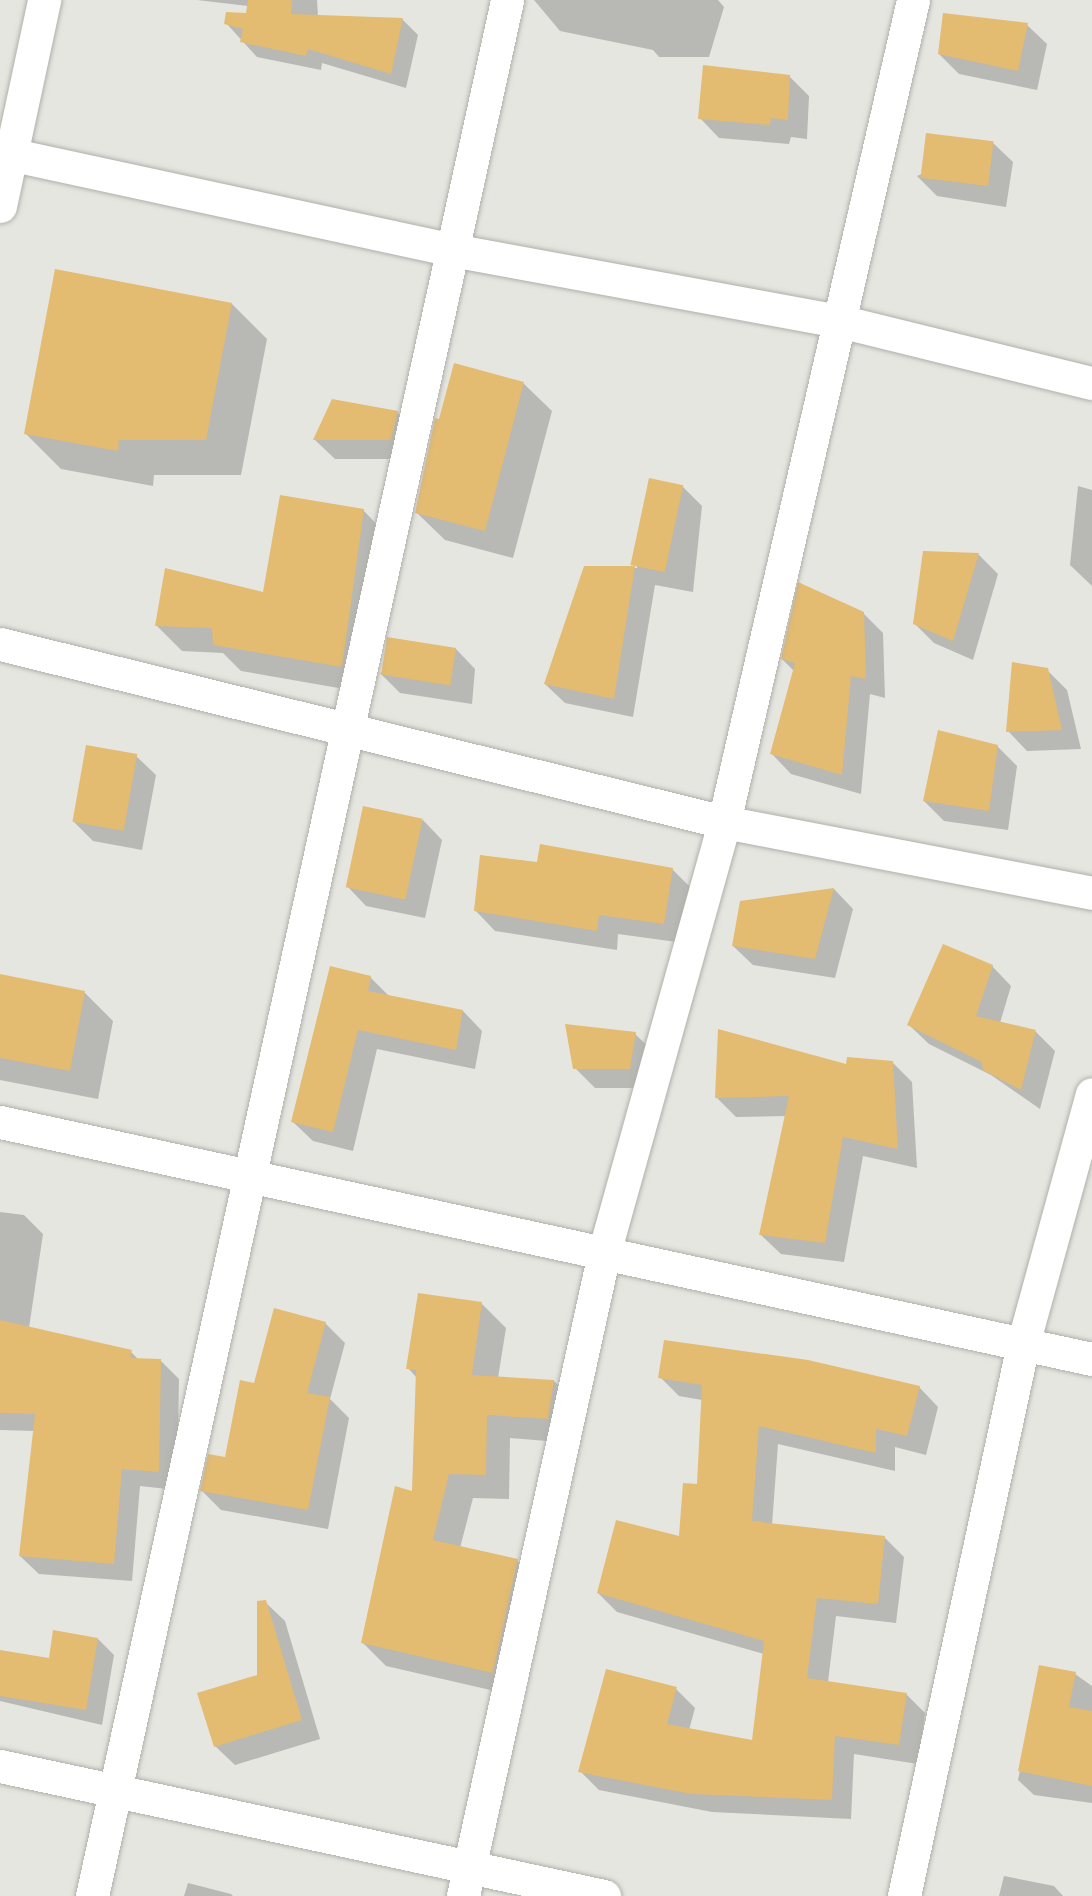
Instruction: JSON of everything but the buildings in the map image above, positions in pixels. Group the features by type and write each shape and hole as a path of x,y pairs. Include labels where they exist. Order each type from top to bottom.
{"street":[{"path":"0,206 6,153 45,0"},
{"path":"92,1896 507,0"},
{"path":"467,1882 604,1253 724,822 913,0"},
{"path":"6,153 452,250 839,321 1092,383"},
{"path":"0,644 724,822 1092,893"},
{"path":"904,1896 1023,1344 1092,1094"},
{"path":"0,1122 1092,1359"},
{"path":"0,1766 115,1791 467,1882 604,1896"}]}
